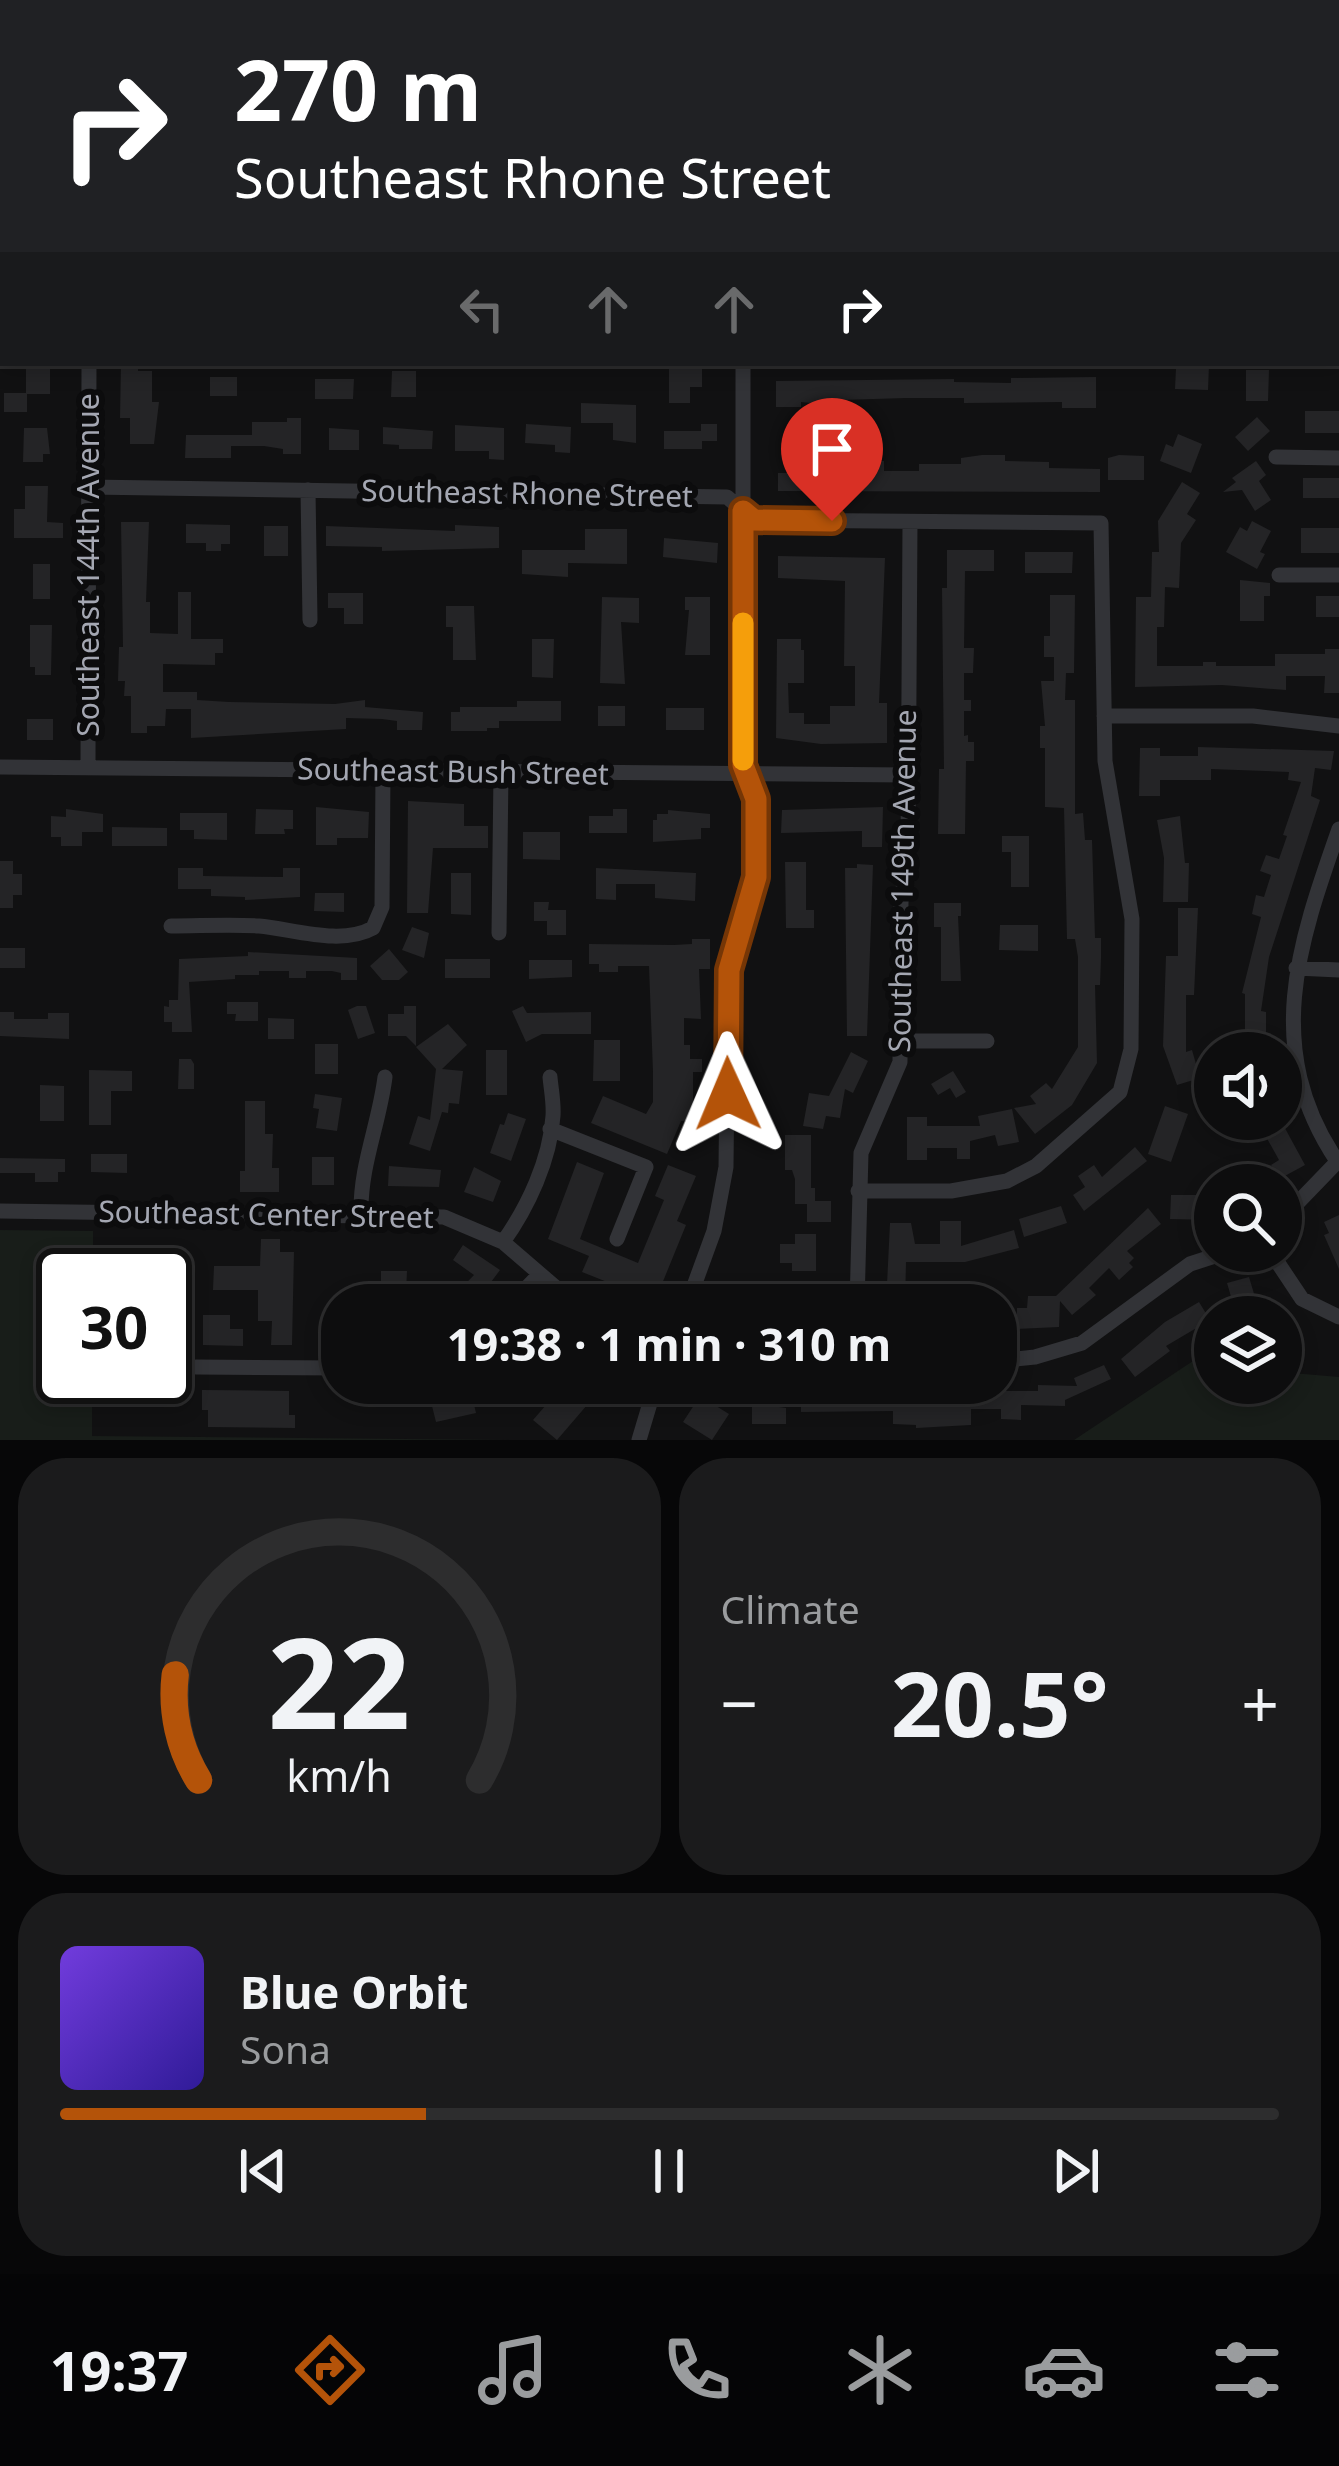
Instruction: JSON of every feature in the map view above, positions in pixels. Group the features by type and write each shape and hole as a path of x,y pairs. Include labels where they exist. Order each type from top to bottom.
{"street":[{"name":"Southeast 144th Avenue","path":"88,767 89,366"},
{"path":"695,1284 714,1231 726,1167 728,985 738,930 756,877 756,799 743,765 743,366"},
{"path":"1276,457 1339,458"},
{"name":"Southeast Rhone Street","path":"89,487 727,497 754,520 1100,523 1104,716"},
{"path":"308,490 310,620"},
{"name":"Southeast 149th Avenue","path":"857,1284 861,1153 897,1074 902,1041 910,522"},
{"path":"1280,575 1339,574"},
{"path":"858,1191 951,1191 1007,1180 1036,1166 1120,1092 1131,1049 1132,919 1105,761 1104,716 1253,716 1339,726"},
{"name":"Southeast Bush Street","path":"0,767 907,775"},
{"path":"171,926 254,926 303,934 355,934 373,928 382,907 383,771"},
{"path":"499,933 501,772"},
{"path":"1302,1198 1338,1161 1316,1130 1301,1090 1292,1033 1296,968 1304,932 1339,829"},
{"path":"1296,968 1339,970"},
{"path":"902,1041 987,1041"},
{"path":"503,1242 529,1199 554,1116 550,1076"},
{"path":"361,1214 364,1160 381,1111 385,1078"},
{"path":"550,1129 646,1167 617,1239"},
{"name":"Southeast Center Street","path":"0,1211 444,1217 503,1242 548,1284"},
{"path":"1017,1359 1082,1343 1177,1271 1194,1265"},
{"path":"1282,1272 1302,1298 1339,1317"},
{"path":"531,1284 538,1276"},
{"path":"196,1367 321,1368"},
{"path":"639,1440 650,1404"}],"shaded area":[{"path":"0,1230 93,1231 93,1248 36,1248 36,1404 92,1404 92,1436 519,1440 0,1440"},
{"path":"1194,1360 1194,1404 1302,1404 1302,1374 1339,1377 1339,1440 1074,1440"}],"building":[{"path":"121,366 152,371 152,402 159,402 154,444 130,444 130,418 120,418"},
{"path":"669,366 702,366 702,387 690,387 690,403 669,403"},
{"path":"1209,366 1208,390 1175,389 1176,368"},
{"path":"26,369 50,369 50,394 27,394 27,412 4,412 4,393 26,393"},
{"path":"1246,370 1269,370 1268,401 1246,401"},
{"path":"392,371 416,371 416,397 391,397"},
{"path":"210,377 237,377 237,396 210,396"},
{"path":"1096,377 1096,408 1062,408 1062,402 964,403 964,398 841,400 841,406 801,402 801,407 776,407 776,381 1011,383 1011,378"},
{"path":"315,379 354,379 353,399 315,399"},
{"path":"581,403 636,405 636,443 613,440 613,423 581,423"},
{"path":"1305,411 1339,411 1339,433 1305,433"},
{"path":"1257,417 1270,431 1248,451 1235,437"},
{"path":"287,418 301,418 301,454 283,454 283,449 264,446 231,446 231,458 185,458 186,435 252,435 252,422 287,422"},
{"path":"526,424 571,427 570,453 555,452 555,445 525,443"},
{"path":"701,424 717,424 717,441 702,441 702,449 664,449 664,431 701,431"},
{"path":"455,425 504,428 504,460 489,459 489,451 455,451"},
{"path":"383,427 433,431 432,449 383,444"},
{"path":"24,428 47,428 50,454 43,454 43,462 23,462"},
{"path":"329,428 359,430 359,450 329,450"},
{"path":"1178,434 1202,444 1191,473 1160,461 1166,444 1173,447"},
{"path":"982,455 1049,462 1049,468 1100,469 1100,492 778,491 778,473 823,473 823,456 842,456 842,475 870,475 870,461 884,461 884,471 919,471 919,464 961,464 961,458"},
{"path":"1144,456 1144,480 1108,480 1108,458"},
{"path":"1256,461 1266,475 1259,481 1271,500 1255,511 1242,490 1223,492 1236,482 1232,478"},
{"path":"1303,478 1339,478 1339,498 1303,498"},
{"path":"1182,482 1200,493 1187,514 1196,520 1181,543 1179,588 1165,587 1164,627 1157,627 1157,666 1216,662 1216,666 1275,666 1275,654 1325,654 1325,649 1339,649 1339,693 1324,693 1325,676 1286,676 1286,690 1222,685 1135,687 1136,597 1151,597 1152,552 1159,552 1158,521"},
{"path":"25,486 48,486 47,522 63,523 63,538 14,538 14,509 25,509"},
{"path":"1252,521 1271,531 1257,569 1226,552 1240,527 1247,531"},
{"path":"121,522 149,522 146,602 150,602 150,633 178,634 178,592 191,592 191,639 223,639 223,653 215,653 215,665 163,664 163,692 197,692 197,700 229,702 365,700 365,707 423,712 422,730 397,730 397,721 346,718 346,729 191,738 191,709 166,709 165,726 147,726 147,733 131,733 131,696 124,696 125,681 118,681 119,647 123,647"},
{"path":"186,524 230,525 230,544 221,544 221,551 206,551 206,543 186,543"},
{"path":"455,525 499,527 499,548 382,551 382,547 326,546 326,526 455,531"},
{"path":"264,526 288,526 288,556 264,556"},
{"path":"1301,528 1339,528 1339,553 1301,553"},
{"path":"585,529 627,529 627,564 568,563 568,577 522,574 522,550 585,550"},
{"path":"664,538 718,543 717,563 663,557"},
{"path":"947,550 994,550 994,571 965,571 964,648 974,648 973,673 964,673 964,700 971,700 971,711 964,711 964,736 974,742 974,761 966,761 965,834 938,834 939,769 944,769 942,588 947,588"},
{"path":"1025,552 1073,552 1072,573 1025,573"},
{"path":"778,556 885,558 879,703 887,703 887,743 821,744 776,738 777,639 801,639 804,650 804,683 788,683 789,713 804,713 804,724 830,724 830,706 855,706 855,666 844,666 845,581 778,578"},
{"path":"33,564 50,564 50,599 33,599"},
{"path":"1240,580 1270,583 1270,596 1264,596 1264,621 1240,621"},
{"path":"328,593 363,593 363,624 344,624 344,608 328,608"},
{"path":"1050,595 1075,595 1074,673 1066,673 1065,700 1075,700 1075,814 1083,813 1085,840 1092,840 1095,938 1101,938 1101,958 1100,985 1095,985 1097,1063 1072,1105 1035,1134 1014,1108 1036,1104 1030,1096 1046,1083 1052,1089 1078,1047 1078,957 1075,939 1067,939 1064,808 1045,807 1045,748 1040,748 1040,726 1045,726 1041,681 1054,681 1054,657 1044,657 1044,636 1050,636"},
{"path":"1316,596 1339,596 1339,617 1316,617"},
{"path":"602,597 639,598 639,623 621,622 625,684 600,683"},
{"path":"685,597 710,597 710,655 685,655 689,610 685,610"},
{"path":"446,606 474,606 476,660 453,660 453,627 446,627"},
{"path":"30,625 52,625 51,675 35,675 35,667 30,667"},
{"path":"532,639 554,639 553,678 532,677"},
{"path":"517,701 561,701 561,721 499,721 499,728 487,731 451,731 451,712 460,712 460,707 517,707"},
{"path":"598,706 625,706 625,726 598,726"},
{"path":"666,708 704,708 704,730 666,730"},
{"path":"27,719 53,719 53,740 27,740"},
{"path":"1198,747 1334,751 1331,770 1315,768 1311,796 1320,800 1269,957 1261,1011 1266,1012 1266,1032 1245,1032 1242,993 1261,917 1252,914 1256,895 1264,897 1271,875 1260,871 1266,855 1279,859 1301,782 1288,780 1289,772 1211,769 1211,780 1160,780 1160,796 1139,796 1140,748 1160,748 1160,756 1198,756"},
{"path":"408,801 464,804 464,826 488,826 488,848 433,848 428,913 407,913"},
{"path":"316,807 369,812 368,838 337,838 337,845 316,845"},
{"path":"883,807 882,847 862,847 862,831 781,833 782,810"},
{"path":"66,809 103,814 103,832 82,832 82,846 61,846 61,837 51,837 51,816 66,817"},
{"path":"256,809 293,810 293,829 284,829 285,834 255,834"},
{"path":"613,809 627,809 627,833 589,833 589,816 613,816"},
{"path":"668,810 710,814 710,828 701,828 701,839 653,842 653,820"},
{"path":"180,813 227,813 227,840 194,839 194,830 180,830"},
{"path":"1180,816 1185,863 1189,863 1188,902 1163,902 1164,858 1157,820"},
{"path":"112,827 167,828 167,846 112,846"},
{"path":"523,832 560,832 560,860 523,859"},
{"path":"1002,836 1029,836 1029,887 1011,887 1011,852 1002,852"},
{"path":"0,861 13,861 13,874 22,874 22,895 13,895 13,908 0,908"},
{"path":"785,862 806,862 806,910 814,910 814,928 786,928"},
{"path":"857,864 873,865 867,1036 847,1036 845,868 857,868"},
{"path":"178,868 203,868 203,876 283,877 283,868 300,868 300,897 245,900 211,896 211,889 178,889"},
{"path":"596,868 696,873 695,901 655,898 655,884 616,884 616,900 596,899"},
{"path":"451,873 471,873 471,915 451,914"},
{"path":"315,893 344,893 344,912 314,911"},
{"path":"534,902 549,902 548,910 566,910 566,935 547,935 547,921 534,921"},
{"path":"934,903 961,903 961,981 941,981 941,927 934,927"},
{"path":"1178,908 1198,908 1194,995 1186,995 1186,1052 1192,1050 1194,1080 1177,1085 1163,1046 1166,956 1178,956"},
{"path":"1000,925 1038,925 1038,951 999,950"},
{"path":"412,927 429,933 424,958 402,950"},
{"path":"692,939 710,939 710,969 699,969 701,1019 684,1018 684,1045 690,1045 690,1059 702,1059 702,1072 693,1072 693,1108 699,1108 699,1121 681,1121 667,1154 591,1123 603,1096 646,1114 653,1102 653,1072 649,966 618,966 618,972 599,972 599,964 589,964 589,944 674,945 692,944"},
{"path":"0,948 25,948 25,968 0,968"},
{"path":"389,949 408,972 399,980 382,980 370,966"},
{"path":"248,952 357,958 357,980 341,980 341,973 332,971 306,971 306,978 289,978 289,971 259,971 259,975 235,975 235,979 189,982 192,1032 172,1032 172,1022 164,1022 164,1006 178,1000 179,959 248,956"},
{"path":"445,959 490,959 490,978 445,978"},
{"path":"529,960 572,960 572,977 529,979"},
{"path":"227,1002 258,1002 258,1021 235,1021 236,1014 227,1014"},
{"path":"366,1006 375,1033 358,1039 348,1010"},
{"path":"404,1006 416,1006 416,1046 406,1036 388,1036 388,1014 404,1014"},
{"path":"523,1006 527,1013 591,1012 591,1034 542,1034 526,1042 512,1011"},
{"path":"0,1012 14,1012 14,1019 48,1019 48,1013 69,1013 69,1039 0,1036"},
{"path":"268,1018 294,1019 294,1039 268,1039"},
{"path":"448,1024 467,1045 442,1069 463,1071 459,1104 449,1103 448,1113 442,1112 430,1151 409,1144 418,1116 430,1120 436,1069 416,1047"},
{"path":"594,1040 620,1040 620,1081 593,1081"},
{"path":"315,1044 338,1044 338,1074 315,1074"},
{"path":"486,1050 507,1050 507,1095 486,1095"},
{"path":"851,1052 868,1061 853,1093 845,1089 840,1118 826,1116 823,1129 803,1126 809,1093 829,1096"},
{"path":"179,1059 191,1059 194,1064 194,1089 178,1089"},
{"path":"89,1070 132,1071 132,1091 111,1091 111,1125 89,1125"},
{"path":"953,1071 966,1092 956,1098 950,1088 938,1095 931,1084"},
{"path":"40,1085 64,1086 64,1121 40,1121"},
{"path":"315,1094 342,1098 337,1131 316,1128"},
{"path":"245,1101 265,1101 265,1134 273,1134 272,1168 279,1168 279,1192 240,1192 240,1171 245,1171"},
{"path":"1165,1106 1188,1114 1171,1162 1148,1154"},
{"path":"1012,1109 1019,1142 998,1146 995,1135 970,1141 970,1159 957,1159 957,1148 927,1148 927,1160 907,1160 907,1117 927,1117 927,1126 980,1126 978,1116"},
{"path":"508,1113 526,1119 511,1161 490,1153"},
{"path":"785,1135 811,1135 811,1188 815,1188 815,1201 831,1201 831,1222 807,1222 807,1204 795,1204 795,1179 792,1170 785,1170"},
{"path":"1268,1140 1291,1140 1305,1165 1273,1164 1279,1160"},
{"path":"1135,1147 1147,1161 1084,1211 1073,1195 1085,1187 1078,1176 1094,1165 1102,1177"},
{"path":"91,1154 127,1154 127,1173 91,1172"},
{"path":"312,1157 334,1157 334,1185 312,1185"},
{"path":"0,1158 65,1159 65,1172 58,1172 58,1182 35,1182 35,1173 0,1173"},
{"path":"577,1162 604,1173 580,1239 638,1263 664,1200 655,1196 668,1165 696,1176 677,1221 686,1225 662,1284 612,1284 582,1272 589,1256 548,1239"},
{"path":"389,1166 441,1170 439,1187 388,1186"},
{"path":"474,1167 501,1181 493,1202 464,1192"},
{"path":"1171,1195 1194,1195 1194,1220 1170,1219"},
{"path":"1061,1206 1067,1223 1024,1237 1019,1219"},
{"path":"1148,1208 1161,1224 1127,1251 1134,1258 1129,1263 1133,1267 1119,1280 1109,1268 1089,1288 1096,1295 1072,1315 1060,1301 1059,1327 1017,1329 1017,1308 1027,1308 1028,1296 1056,1296"},
{"path":"1339,1215 1339,1269 1324,1235 1329,1233 1324,1222"},
{"path":"940,1221 961,1221 961,1246 1014,1230 1019,1248 965,1262 906,1262 905,1284 887,1284 890,1223 911,1223 915,1244 940,1244"},
{"path":"795,1234 816,1234 816,1271 792,1271 792,1263 780,1263 780,1244 795,1244"},
{"path":"261,1239 280,1239 280,1252 294,1252 292,1345 271,1345 272,1321 258,1321 258,1290 213,1290 214,1266 260,1266"},
{"path":"463,1245 500,1270 490,1284 465,1284 474,1275 453,1260"},
{"path":"381,1271 407,1271 406,1284 381,1284"},
{"path":"1249,1277 1255,1296 1231,1296 1227,1283"},
{"path":"1194,1305 1194,1329 1166,1346 1170,1351 1135,1377 1121,1359"},
{"path":"203,1315 230,1315 230,1329 243,1329 243,1346 203,1345"},
{"path":"1104,1365 1111,1379 1065,1400 1065,1406 1021,1405 1021,1420 1001,1419 1001,1409 971,1409 971,1425 916,1428 893,1424 893,1411 801,1412 801,1404 1017,1404 1017,1391 1038,1391 1038,1385 1077,1386 1074,1378"},
{"path":"202,1390 289,1391 289,1415 295,1415 295,1428 208,1427"},
{"path":"432,1404 474,1404 476,1413 436,1422"},
{"path":"547,1404 588,1404 557,1440 533,1420"},
{"path":"695,1404 713,1404 729,1414 712,1440 683,1422"},
{"path":"752,1404 786,1408 786,1424 752,1424"}],"slow traffic":[{"path":"743,623 743,760"}],"route":[{"path":"728,1094 729,970 756,877 756,799 743,765 743,511 754,520 832,521"}]}
